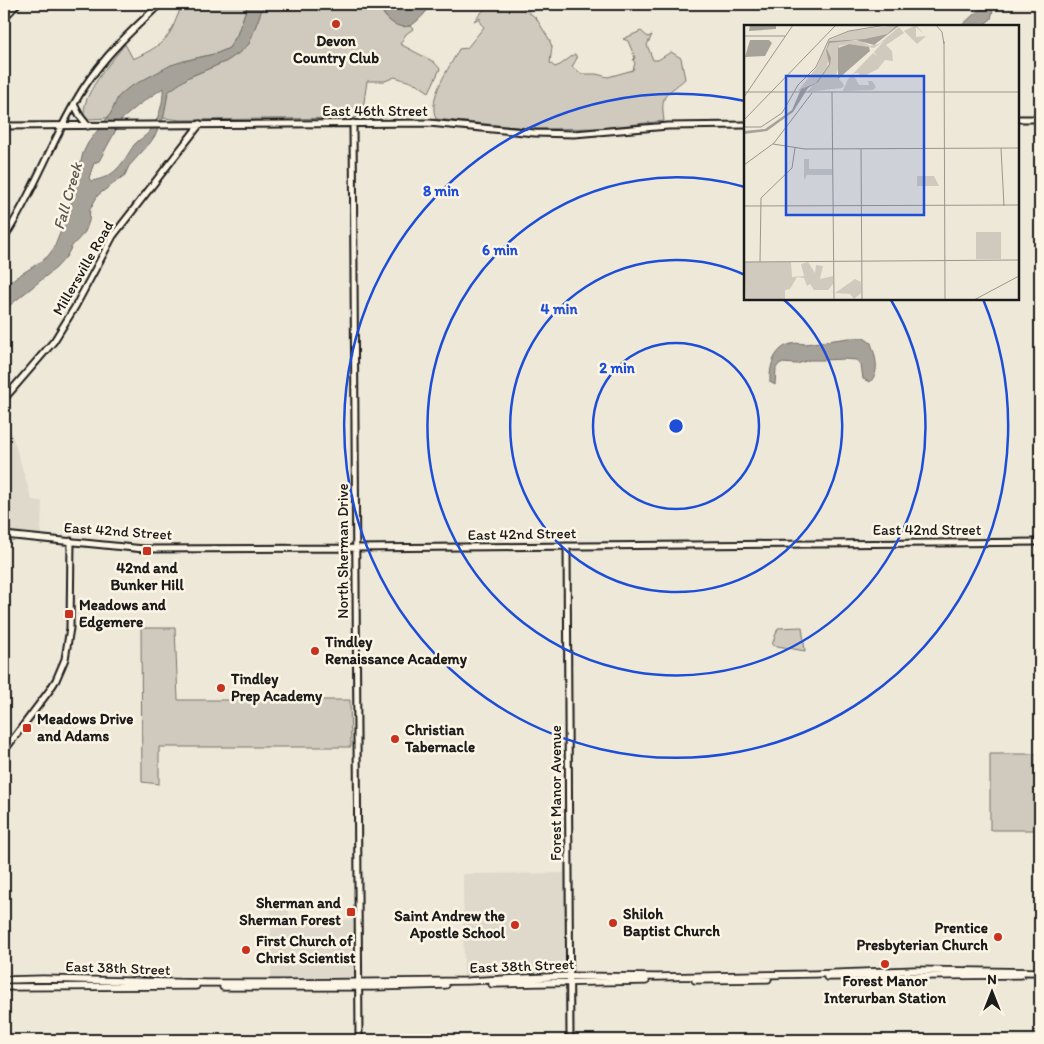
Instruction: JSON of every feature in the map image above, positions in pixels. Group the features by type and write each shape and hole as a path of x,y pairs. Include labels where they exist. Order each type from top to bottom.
{"main road":[{"path":"4,18 17,4"},
{"name":"East 38th Street","path":"4,987 1040,974"},
{"name":"East 38th Street","path":"4,980 50,979 359,984"}],"street":[{"path":"4,238 30,192 74,104 105,58 160,4"},
{"path":"74,104 80,116 91,126"},
{"path":"1019,120 1040,119"},
{"name":"East 46th Street","path":"4,126 353,122 429,123 550,134 684,125 744,125"},
{"name":"North Sherman Drive","path":"353,122 359,1040"},
{"name":"Millersville Road","path":"4,399 58,335 113,236 200,124"},
{"name":"East 42nd Street","path":"4,535 144,548 1040,542"},
{"path":"4,751 49,691 65,659 70,628 71,541"},
{"name":"Forest Manor Avenue","path":"567,546 570,1040"}],"shaded area":[{"path":"191,4 248,4 237,35 229,48 218,53 184,61 115,106 108,118 85,118 84,109 91,90 125,44 133,59 150,51 169,35 180,10 189,8"},
{"name":"Fall Creek","path":"248,4 264,4 249,44 227,61 189,77 168,92 164,116 156,134 129,166 125,175 98,195 90,209 89,221 85,232 56,268 4,310 4,285 42,261 54,248 69,211 83,153 88,143 111,113 118,97 128,88 171,65 218,53 229,48 237,35","holes":["163,88 160,112 149,132 134,145 117,169 106,176 91,181 89,178 94,163 99,161 122,119"]},
{"path":"264,4 380,4 386,18 399,25 410,26 413,29 406,34 400,44 434,62 440,69 429,92 417,84 395,77 385,81 367,81 363,109 355,118 181,120 163,118 168,92 175,85 227,61 248,44"},
{"path":"380,4 433,4 416,22 404,27 390,21 383,13"},
{"path":"489,4 518,4 536,18 549,39 552,47 550,63 555,67 575,54 577,58 572,67 582,74 596,74 608,77 633,70 635,63 633,60 635,58 628,41 623,39 641,31 648,37 652,35 647,45 653,60 658,60 671,52 681,58 685,79 669,92 664,99 664,121 601,128 537,129 436,119 434,102 440,83 459,49 467,48 484,27 480,23 480,18 474,21"},
{"path":"994,5 991,19 983,25 962,25 976,12"},
{"path":"849,338 864,338 871,343 876,368 870,382 863,379 861,364 856,360 844,359 809,360 797,364 780,363 776,368 775,385 770,382 771,366 777,353 782,348 796,343 805,344"},
{"path":"4,409 32,500 42,501 41,534 4,531"},
{"path":"802,627 805,651 772,645 778,628"},
{"path":"141,628 175,628 178,700 350,700 351,747 159,747 159,784 142,782"},
{"path":"990,754 1040,754 1040,830 990,830"},
{"name":"Saint Andrew the Apostle School","path":"567,873 568,975 566,977 464,978 463,874"},
{"path":"271,904 289,904 289,916 354,920 355,975 351,978 271,979"}],"place":[{"name":"Devon Country Club","path":"336,24"},
{"name":"42nd and Bunker Hill","path":"147,551"},
{"name":"Meadows and Edgemere","path":"69,614"},
{"name":"Tindley Renaissance Academy","path":"315,651"},
{"name":"Tindley Prep Academy","path":"221,688"},
{"name":"Meadows Drive and Adams","path":"27,728"},
{"name":"Christian Tabernacle","path":"395,739"},
{"name":"Sherman and Sherman Forest","path":"351,912"},
{"name":"Shiloh Baptist Church","path":"613,923"},
{"name":"Saint Andrew the Apostle School","path":"515,925"},
{"name":"Prentice Presbyterian Church","path":"998,937"},
{"name":"First Church of Christ Scientist","path":"246,950"},
{"name":"Forest Manor Interurban Station","path":"885,964"}]}
